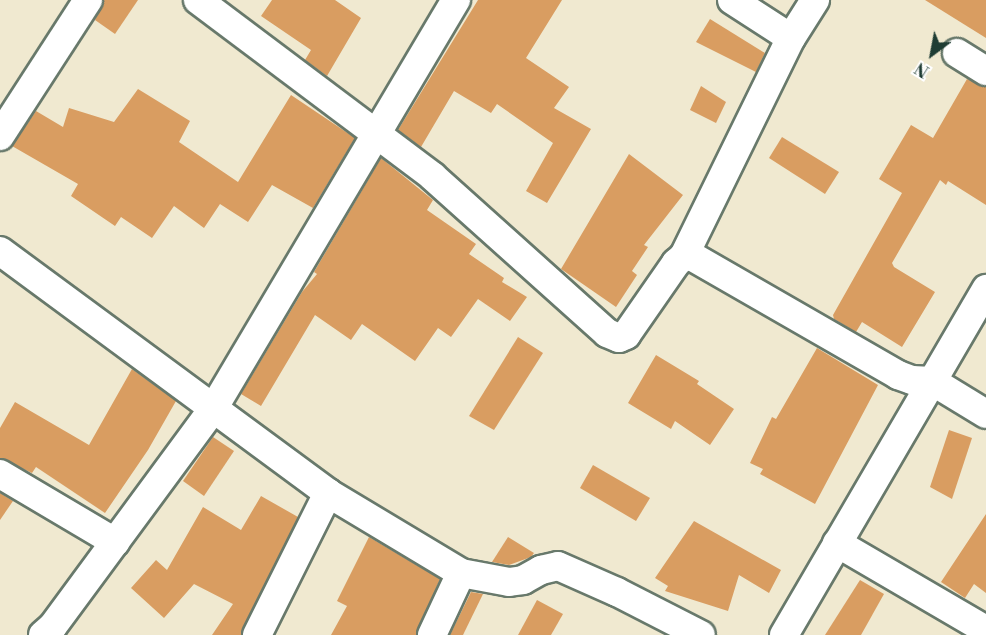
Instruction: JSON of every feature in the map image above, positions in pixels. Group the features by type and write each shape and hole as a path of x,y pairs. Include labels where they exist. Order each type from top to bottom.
{"street":[{"path":"0,136 88,0"},
{"path":"198,0 432,177 549,278 607,333 619,338 626,335 676,263 684,256 791,38 815,0"},
{"path":"42,635 53,626 213,409 456,0"},
{"path":"732,0 791,38"},
{"path":"957,53 986,71"},
{"path":"0,251 328,493 461,573 509,582 523,580 541,570 558,566 617,592 701,635"},
{"path":"684,256 693,257 898,375 912,380 932,381 986,414"},
{"path":"784,635 986,289"},
{"path":"0,474 115,542"},
{"path":"257,635 328,493"},
{"path":"837,543 986,630"},
{"path":"432,635 461,573"}],"building":[{"path":"104,0 138,0 115,34 95,20"},
{"path":"272,0 335,0 361,18 327,76 305,60 311,50 261,16"},
{"path":"478,0 562,0 526,58 569,87 554,108 591,129 547,203 526,191 553,143 497,104 491,113 454,91 421,147 398,130"},
{"path":"925,0 986,0 986,38"},
{"path":"710,19 765,53 756,72 696,42"},
{"path":"967,79 986,87 986,205 948,181 946,185 940,180 892,263 894,267 935,292 902,347 862,322 856,332 834,319 833,315 902,193 879,179 911,125 933,138"},
{"path":"701,86 726,102 716,123 690,110"},
{"path":"138,89 190,121 179,142 238,182 291,95 355,138 313,208 272,185 248,222 220,204 204,228 174,206 152,238 121,217 115,226 71,196 78,184 12,146 36,111 63,127 69,108 114,122"},
{"path":"782,137 839,172 825,194 769,158"},
{"path":"629,154 683,195 644,245 648,247 632,271 637,275 616,307 561,269"},
{"path":"381,158 433,200 427,210 476,244 469,254 504,278 502,282 527,297 510,321 478,299 451,337 438,328 415,361 362,324 351,340 315,315 261,406 241,394 302,292 317,274 314,272"},
{"path":"518,337 543,353 494,430 469,416"},
{"path":"817,348 878,385 815,504 760,474 763,469 750,463 772,417 776,419"},
{"path":"656,355 699,381 697,384 734,409 710,445 675,421 671,429 628,403"},
{"path":"132,369 176,401 148,450 105,513 36,467 32,473 0,458 0,428 15,402 89,445"},
{"path":"949,430 972,438 952,499 930,487"},
{"path":"213,437 234,451 204,496 183,481"},
{"path":"593,465 650,498 636,521 580,488"},
{"path":"0,493 13,501 0,520"},
{"path":"261,496 298,517 241,635 212,635 233,604 194,584 164,618 131,588 156,560 167,570 203,507 241,530"},
{"path":"986,514 986,593 974,584 965,598 941,582"},
{"path":"694,521 781,570 769,593 739,575 728,611 665,591 668,586 655,578"},
{"path":"369,537 440,579 416,635 331,635 347,606 337,601"},
{"path":"508,537 534,553 531,557 509,565 492,562"},
{"path":"860,580 884,594 861,635 825,635"},
{"path":"471,592 483,594 463,635 450,635"},
{"path":"537,600 563,614 551,635 518,635"}]}
